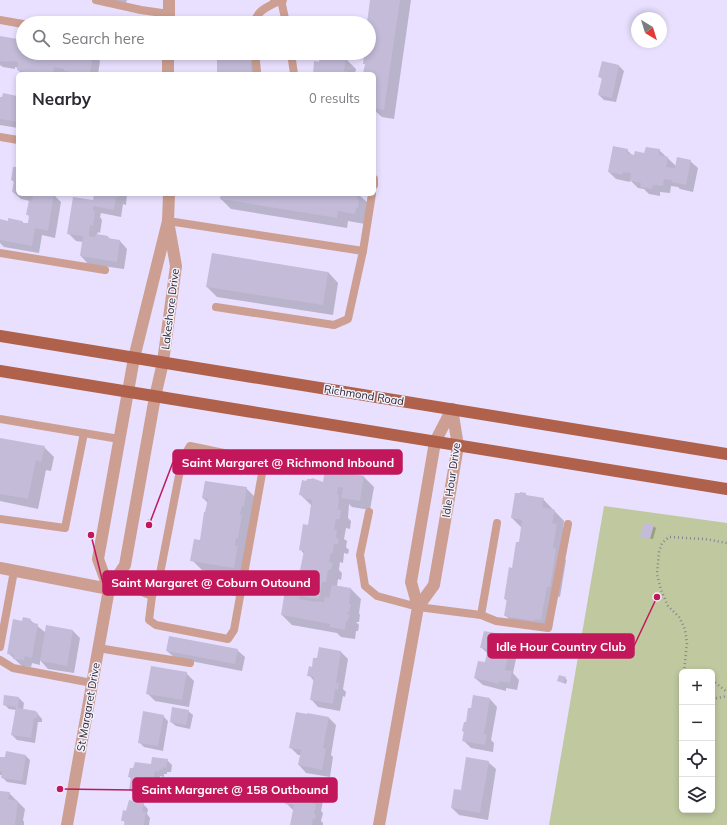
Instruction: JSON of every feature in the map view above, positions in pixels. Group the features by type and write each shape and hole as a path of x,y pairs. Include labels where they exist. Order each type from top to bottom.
{"main road":[{"name":"Richmond Road","path":"0,336 727,454"},
{"path":"0,371 727,489"}],"street":[{"path":"169,0 169,16"},
{"path":"276,0 281,0"},
{"path":"168,60 168,72"},
{"name":"Lakeshore Drive","path":"127,392 168,221 169,196"},
{"name":"Lakeshore Drive","path":"154,397 162,362 176,266 168,221"},
{"path":"109,589 98,559 127,392"},
{"name":"St Margaret Drive","path":"67,825 109,589 125,565 154,397"},
{"name":"Idle Hour Drive","path":"379,825 418,607 411,582 435,442 452,409"},
{"name":"Idle Hour Drive","path":"418,607 434,585 458,446 452,409"},
{"path":"0,568 109,589"}],"lane":[{"path":"96,0 162,16"},
{"path":"257,16 260,11 281,0 284,16"},
{"path":"0,20 16,23"},
{"path":"256,60 257,71"},
{"path":"292,60 294,72"},
{"path":"0,137 16,140"},
{"path":"216,307 334,325 348,319 363,251 372,196"},
{"path":"168,221 363,251"},
{"path":"0,253 105,270"},
{"path":"0,419 119,439"},
{"path":"0,519 65,528 84,433"},
{"path":"190,446 258,460 263,468 241,593 234,630 228,639 156,625 149,620 152,596 160,577 182,460 190,446"},
{"path":"369,512 360,555 365,586 377,596 418,607 481,615 496,621 548,628 568,524"},
{"path":"481,615 497,523"},
{"path":"0,646 14,571"},
{"path":"160,577 241,593"},
{"path":"109,589 127,586 152,596"},
{"path":"98,648 190,663"},
{"path":"0,660 12,668 92,684"}],"path":[{"path":"684,669 687,643 685,629 679,617 668,606 661,590 657,574 659,552 662,543 669,537 705,539 727,543"},
{"path":"715,682 727,692"},
{"path":"715,698 727,696"}],"green space":[{"path":"604,506 727,523 727,825 549,825"}],"building":[{"path":"370,0 400,0 384,110 376,108 376,72 363,72 365,64 363,64 363,60 376,60 376,16 368,16"},
{"path":"0,36 16,39 16,60 92,60 90,72 68,72 64,71 64,69 54,67 53,72 27,72 17,70 18,62 0,61"},
{"path":"217,60 251,60 251,72 217,72"},
{"path":"319,60 346,60 344,71 349,72 313,72 314,61 319,62"},
{"path":"602,61 619,65 612,98 598,95 602,78 598,77"},
{"path":"3,93 16,96 16,122 0,119 0,97 2,97"},
{"path":"613,146 628,149 627,153 634,155 635,151 644,153 646,147 660,149 659,155 668,157 666,167 675,168 677,157 691,160 686,185 664,179 663,186 653,185 652,189 640,187 641,183 630,181 631,173 623,172 623,175 608,172"},
{"path":"13,167 16,167 16,193 12,192 14,181 11,180"},
{"path":"33,196 54,196 48,231 35,228 32,246 0,240 0,219 8,221 8,218 22,221 22,223 28,223 29,215 26,215 29,200 32,201"},
{"path":"94,196 118,196 118,198 116,197 114,210 93,206 93,211 95,211 93,226 90,225 89,236 95,237 96,234 108,236 107,238 120,240 117,262 80,256 83,236 67,234 73,197 93,200"},
{"path":"221,196 358,196 357,200 359,200 358,208 356,208 355,214 338,211 337,218 220,199"},
{"path":"212,253 328,272 323,305 206,287"},
{"path":"0,438 45,446 41,462 36,460 28,499 0,494"},
{"path":"325,469 339,472 339,469 344,470 344,472 364,476 360,501 341,498 343,488 338,487 338,510 341,510 340,519 336,519 334,530 337,530 336,538 339,539 338,544 334,544 333,553 331,553 329,562 333,563 331,570 328,570 326,582 322,582 319,599 300,596 299,599 324,602 325,597 329,598 332,585 351,588 349,604 351,604 349,613 348,612 347,614 350,614 348,621 346,621 345,630 330,627 330,624 281,615 288,572 299,575 304,551 299,550 303,524 308,525 312,500 303,498 304,496 299,495 302,480 306,481 307,479 312,478 323,482"},
{"path":"205,481 247,487 244,506 242,506 240,515 242,515 238,539 236,538 235,546 238,546 234,568 190,561 194,539 200,540 204,512 208,499 202,498"},
{"path":"515,493 526,493 526,495 544,498 542,507 555,510 552,523 557,524 553,548 556,549 550,587 547,587 541,620 535,619 535,621 504,616 507,599 504,599 509,567 512,568 516,542 519,542 522,520 511,518"},
{"path":"644,523 654,525 650,539 640,537"},
{"path":"23,617 31,619 30,622 38,624 32,658 25,656 24,660 13,659 14,655 7,654 13,619 22,621"},
{"path":"46,625 73,630 67,666 40,661"},
{"path":"484,631 512,636 505,670 512,671 510,683 499,681 499,684 474,678 478,661 485,662 488,649 480,648"},
{"path":"169,636 238,649 235,664 166,651"},
{"path":"319,647 341,651 336,683 339,683 338,690 335,689 333,704 310,700 314,677 307,676 309,666 312,667 313,658 317,658"},
{"path":"151,666 187,672 182,700 146,694"},
{"path":"559,675 566,677 564,683 557,681"},
{"path":"4,695 19,697 18,708 36,711 38,713 37,718 34,718 31,738 11,735 16,707 3,705"},
{"path":"473,695 490,698 484,734 487,735 485,745 462,741 464,722 466,722 468,708 471,708"},
{"path":"172,707 189,710 186,725 170,722"},
{"path":"143,711 164,715 158,746 138,743"},
{"path":"296,712 329,717 323,748 326,749 322,770 298,765 301,750 289,748"},
{"path":"6,751 26,755 22,781 1,778 2,772 0,771 0,757 5,757"},
{"path":"152,757 168,759 166,768 163,767 159,772 155,771 151,794 129,790 131,777 128,777 130,768 133,768 135,762 151,764"},
{"path":"466,757 489,761 480,813 451,808 454,789 461,790"},
{"path":"298,778 318,782 313,804 316,804 314,814 316,814 312,825 290,825 294,805 285,804 288,791 295,793"},
{"path":"0,791 10,792 8,799 18,801 15,825 0,825"},
{"path":"129,800 144,803 142,811 146,812 144,825 124,825 125,821 121,821 123,810 126,811"}],"place":[{"name":"Saint Margaret @ Richmond Inbound","path":"149,525"},
{"name":"Saint Margaret @ Coburn Outound","path":"91,535"},
{"name":"Idle Hour Country Club","path":"657,597"},
{"name":"Saint Margaret @ 158 Outbound","path":"60,789"}]}
